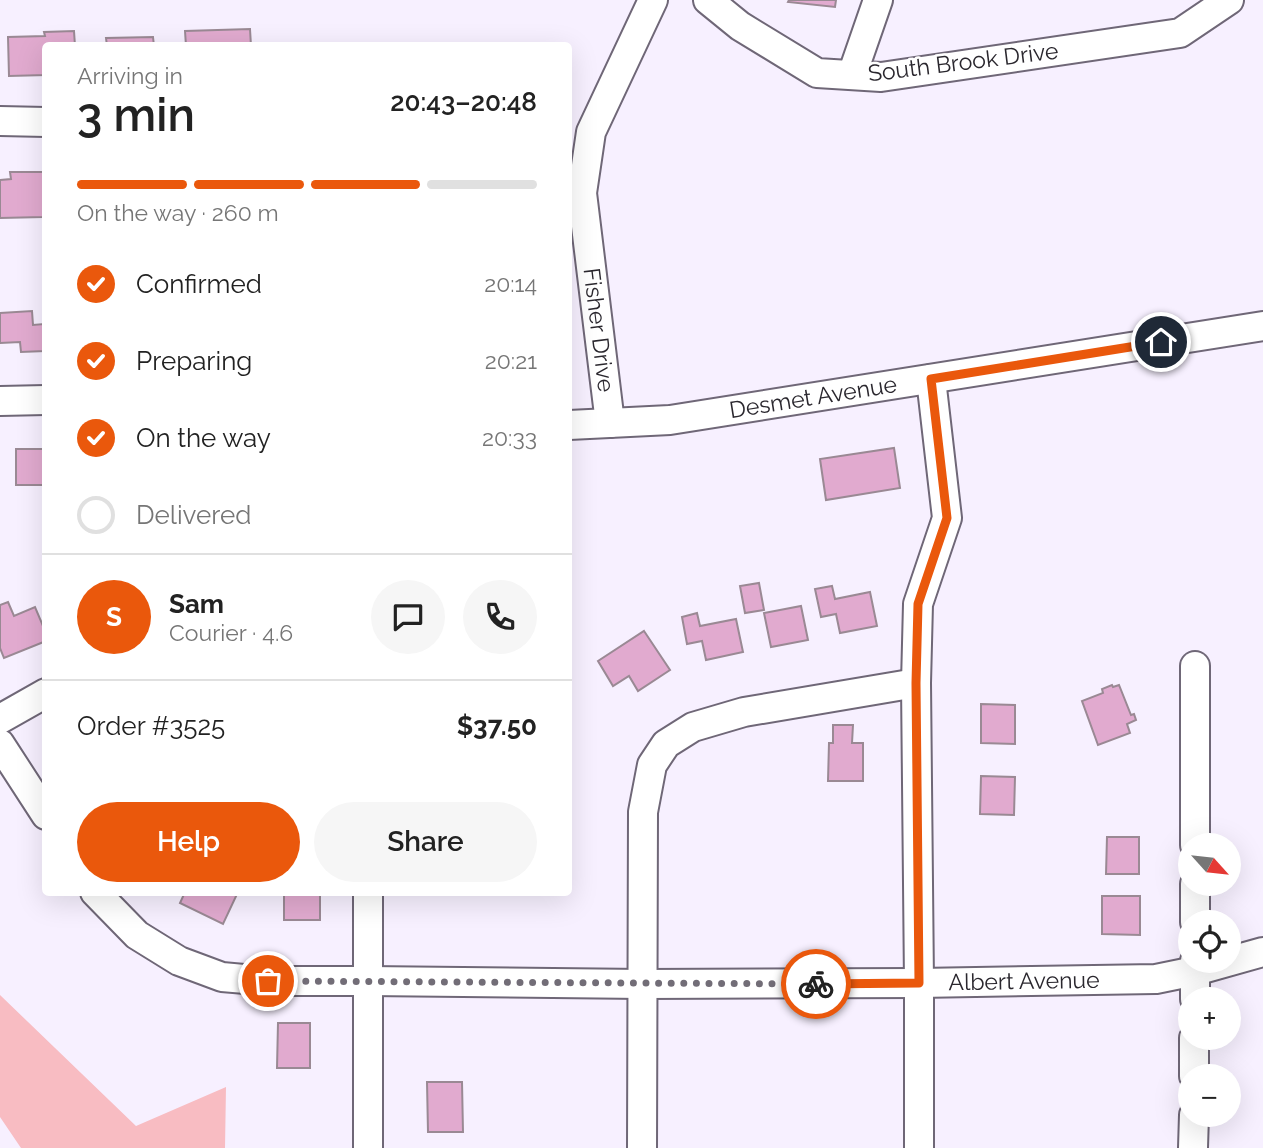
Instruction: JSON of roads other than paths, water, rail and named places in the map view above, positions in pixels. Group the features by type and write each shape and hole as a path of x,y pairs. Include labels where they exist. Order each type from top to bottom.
{"street":[{"name":"Fisher Drive","path":"610,423 582,193 576,177 591,132 653,0"},
{"name":"South Brook Drive","path":"708,0 740,26 817,73 881,77 1180,33 1229,0"},
{"path":"852,75 878,0"},
{"path":"0,121 42,122"},
{"name":"Desmet Avenue","path":"572,425 670,420 1263,326"},
{"path":"919,1148 916,683 918,604 947,518 931,379"},
{"path":"0,401 42,400"},
{"path":"1195,666 1195,833"},
{"path":"642,1148 643,811 652,765 666,744 693,727 744,712 916,683"},
{"path":"0,719 42,695"},
{"path":"0,744 42,809"},
{"name":"Albert Avenue","path":"99,896 137,934 178,961 222,976 268,981 919,983 1156,979 1178,972"},
{"path":"368,896 368,1148"},
{"name":"Albert Avenue","path":"1241,957 1263,952"},
{"path":"1194,1127 1194,1148"}]}
